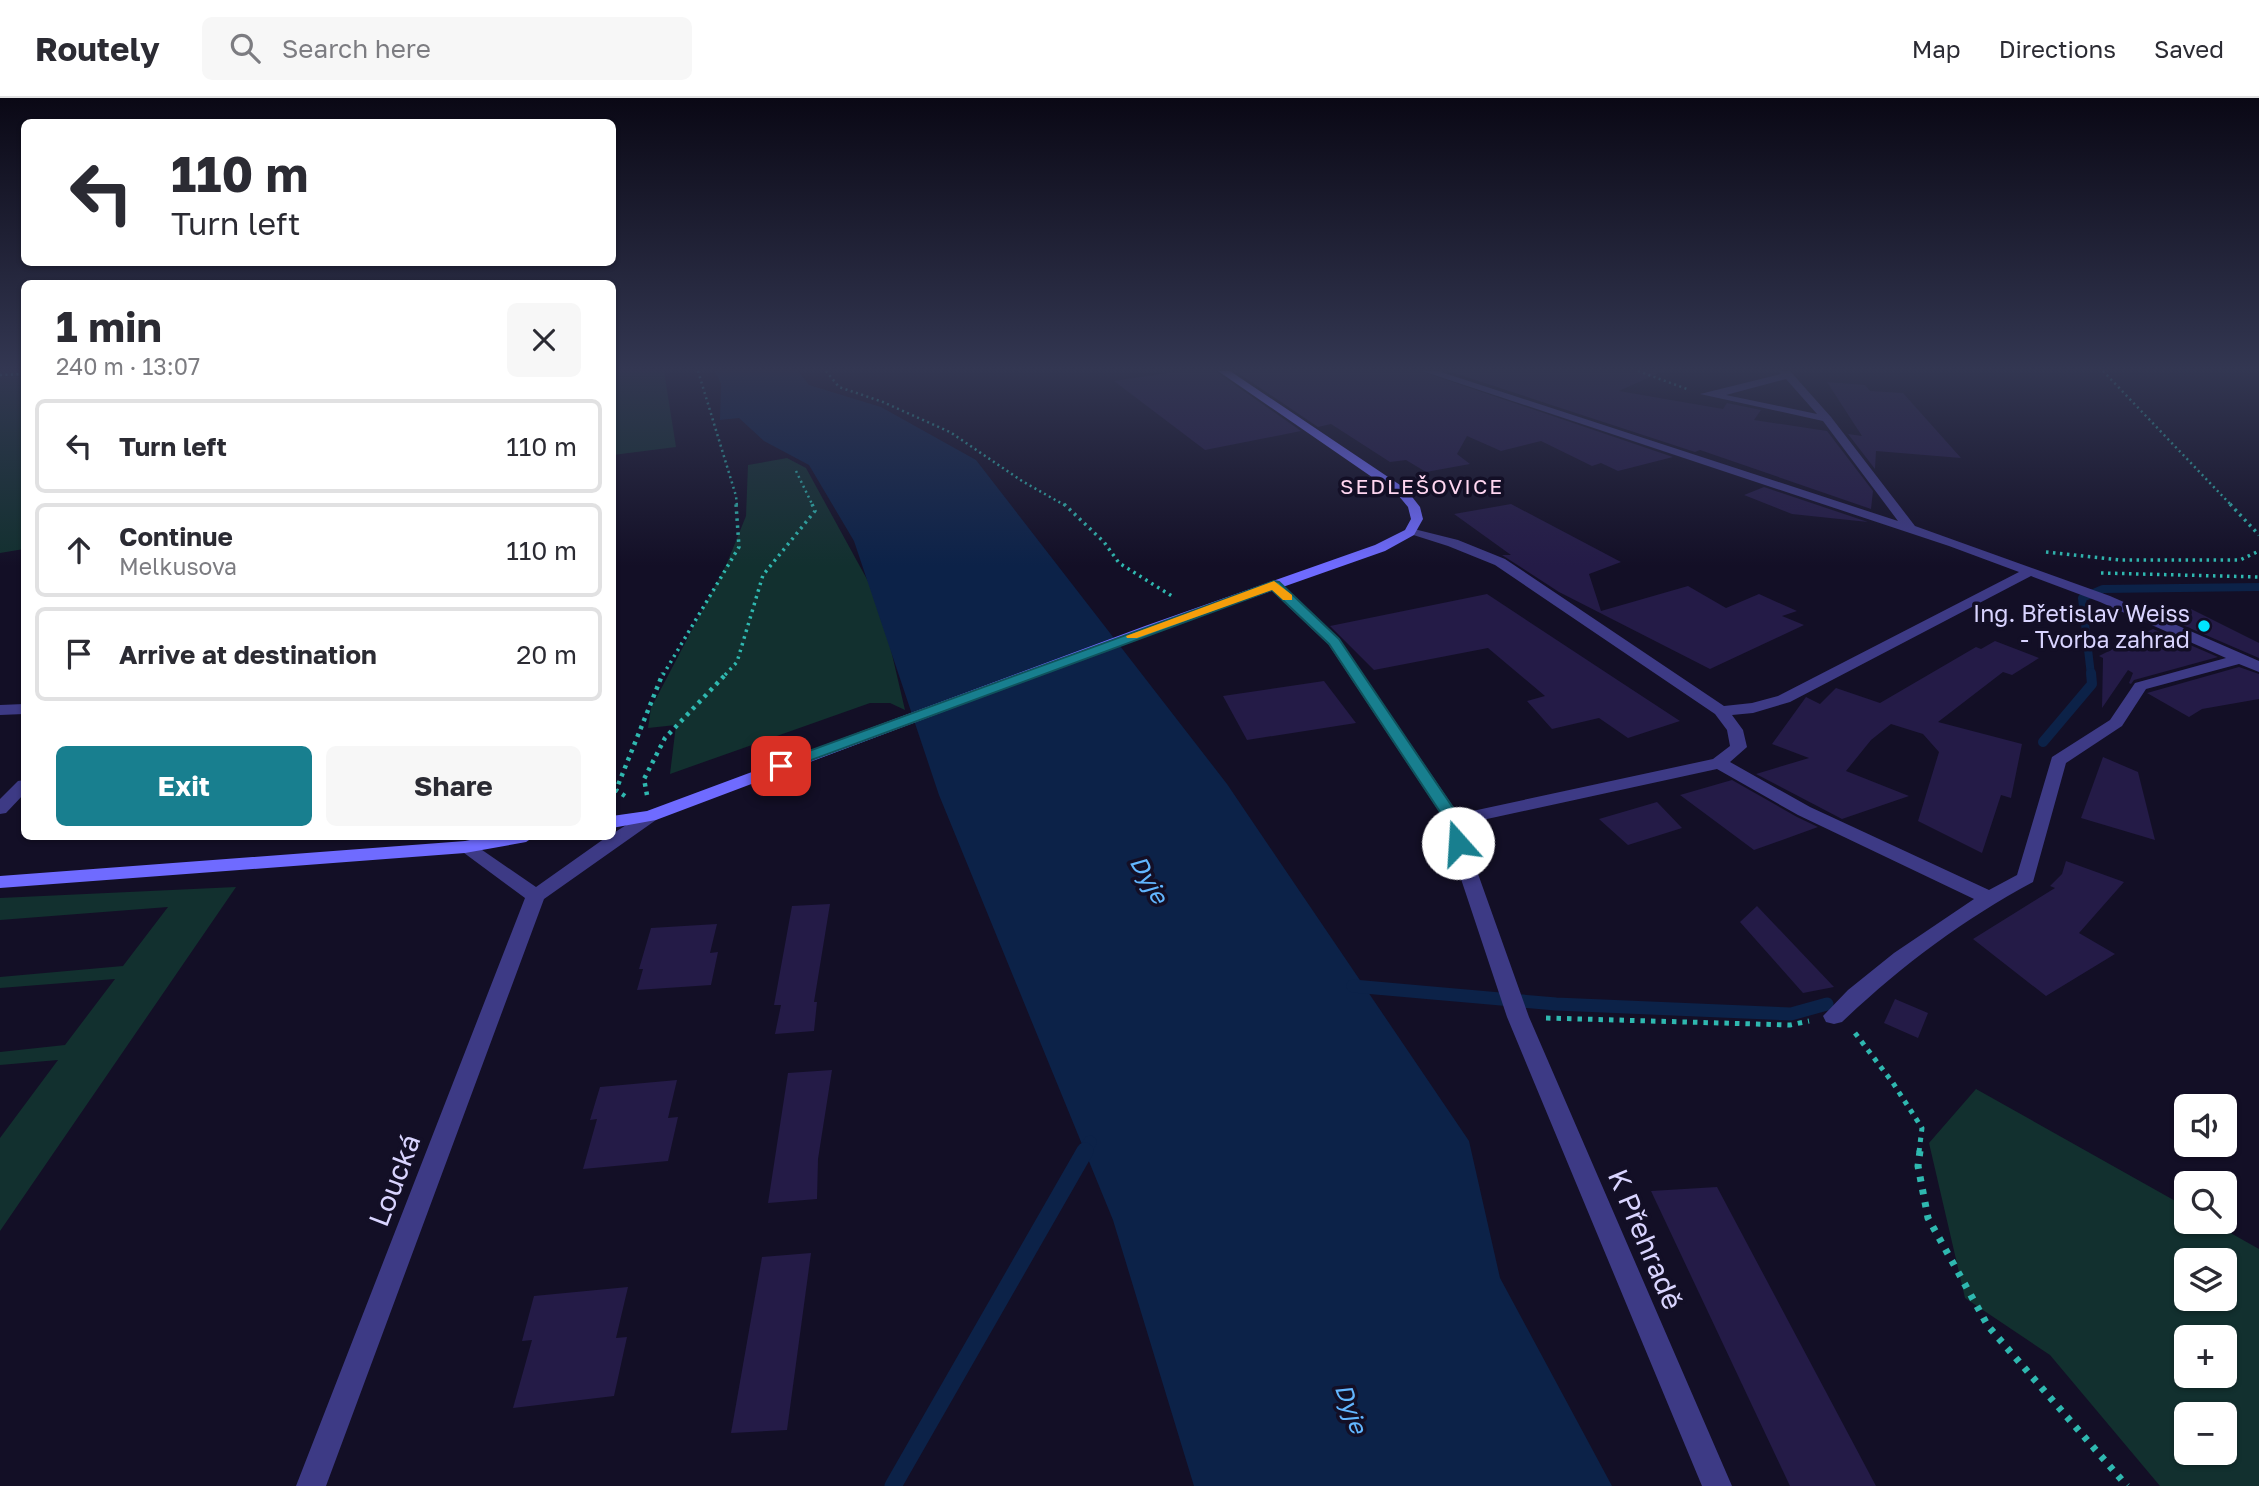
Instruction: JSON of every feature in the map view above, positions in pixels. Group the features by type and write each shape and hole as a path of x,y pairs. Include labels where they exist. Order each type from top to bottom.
{"street":[{"path":"616,821 650,816 1150,629 1380,548 1410,532 1417,519 1413,507 1402,492 1319,436"},
{"path":"1625,436 1911,529 2080,589 2259,667"},
{"path":"1840,436 1911,529"},
{"path":"1274,585 1334,642 1454,821 1719,763 1740,747 1735,730 1721,712 1500,562 1453,543 1410,532"},
{"path":"1721,712 1753,708 1784,699 2030,571"},
{"path":"1839,1011 1880,973 1987,897 2026,878 2058,761 2116,723 2140,686 2240,659"},
{"path":"0,710 21,709"},
{"path":"1719,763 1804,811 1987,897"},
{"path":"0,809 21,788"},
{"path":"616,840 650,816"},
{"name":"K Přehradě","path":"1454,821 1458,843 1514,1006 1717,1486"},
{"path":"0,882 465,847 504,840"},
{"path":"465,847 536,896 616,840"},
{"name":"Loucká","path":"311,1486 536,896"}],"path":[{"path":"650,816 616,789 664,671 739,547 736,496 718,436"},
{"path":"956,436 1022,481 1063,504 1104,542 1119,563 1201,611"},
{"path":"2165,436 2259,535"},
{"path":"650,816 644,779 665,738 737,662 763,575 815,511 796,471"},
{"path":"2038,552 2121,560 2239,560 2259,551"},
{"path":"2097,573 2259,577"},
{"path":"1514,1006 1790,1025 1839,1011 1860,1043 1893,1083 1922,1128 1918,1166 1928,1218 1988,1326 2127,1486"}],"green space":[{"path":"0,436 21,436 21,550 0,553"},
{"path":"616,436 674,436 676,447 616,455"},
{"path":"787,458 806,468 880,603 905,710 890,703 870,703 670,774 676,725 648,728 651,708 727,563 746,516 748,465"},
{"path":"236,887 0,1231 0,1138 58,1060 0,1065 0,1052 65,1045 115,979 0,988 0,977 123,966 168,907 0,920 0,898"},
{"path":"1976,1089 2174,1200 2174,1234 2232,1234 2259,1249 2259,1486 2160,1486 2050,1355 1965,1298 1929,1143"}],"water":[{"name":"Dyje","path":"758,436 933,436 976,460 1227,784 1469,1141 1500,1278 1612,1486 1194,1486 1113,1220 939,795 854,541 809,465"}],"building":[{"path":"1186,436 1277,436 1205,450"},
{"path":"1349,436 1611,436 1673,457 1618,471 1601,463 1592,466 1541,441 1501,451 1467,436 1457,454 1470,464 1426,472 1406,460 1390,462"},
{"path":"1646,436 1831,436 1873,491 1871,509 1700,450 1695,452"},
{"path":"1849,436 1941,436 1961,458 1876,451 1875,469"},
{"path":"1764,487 1868,522 1792,514 1744,495"},
{"path":"1511,504 1621,562 1589,574 1601,611 1688,586 1726,608 1759,594 1797,611 1782,616 1804,625 1710,669 1559,592 1502,555 1511,555 1454,514"},
{"path":"1487,594 1680,721 1628,738 1599,718 1552,729 1527,701 1545,696 1488,648 1374,670 1330,626"},
{"path":"2191,609 2259,643 2259,658 2171,620"},
{"path":"2153,629 2218,657 2134,680 2131,684 2129,683 2133,673 2128,670 2102,708 2103,658 2099,656"},
{"path":"1995,641 2039,658 2012,675 2003,672 1938,722 2022,744 2011,798 2001,795 1982,853 1918,821 1939,752 1923,734 1891,724 1871,740 1846,771 1909,796 1842,819 1756,774 1809,758 1772,744 1806,697 1820,704 1836,688 1880,703 1976,647 1981,649"},
{"path":"2239,667 2259,674 2259,699 2202,709 2189,717 2147,693"},
{"path":"1324,681 1356,723 1247,740 1223,696"},
{"path":"2103,757 2138,772 2155,840 2081,818"},
{"path":"1732,780 1818,827 1754,850 1680,795"},
{"path":"1657,802 1682,828 1628,845 1599,819"},
{"path":"2066,861 2124,882 2079,933 2115,954 2046,996 1973,939 2055,888 2050,886 2062,874"},
{"path":"830,904 814,1002 817,1002 814,1031 775,1034 781,1005 774,1005 792,906"},
{"path":"1757,906 1834,987 1803,993 1740,922"},
{"path":"717,924 710,953 718,952 711,985 637,990 643,969 639,969 651,928"},
{"path":"1895,999 1928,1013 1918,1038 1884,1023"},
{"path":"832,1070 818,1159 817,1199 768,1203 788,1073"},
{"path":"677,1080 668,1118 678,1117 668,1161 583,1169 597,1119 590,1120 600,1087"},
{"path":"1717,1187 1876,1486 1790,1486 1651,1191"},
{"path":"811,1253 787,1430 731,1433 762,1257"},
{"path":"628,1287 616,1338 627,1337 614,1396 513,1408 532,1340 522,1341 534,1296"}],"waterway":[{"path":"2091,675 2082,598 2103,589 2259,587"},
{"path":"2043,742 2092,684 2091,673"},
{"path":"1353,986 1556,1004 1791,1014 1827,1004"},
{"path":"1084,1152 1090,1142"},
{"path":"893,1486 1085,1151"}],"slow traffic":[{"path":"1132,636 1274,585 1288,598"}],"place":[{"name":"Ing. Břetislav Weiss - Tvorba zahrad","path":"2204,626"}],"district":[{"name":"SEDLEŠOVICE","path":"1422,486"}],"route":[{"path":"781,766 1274,585 1334,642 1454,821 1458,843"}]}
